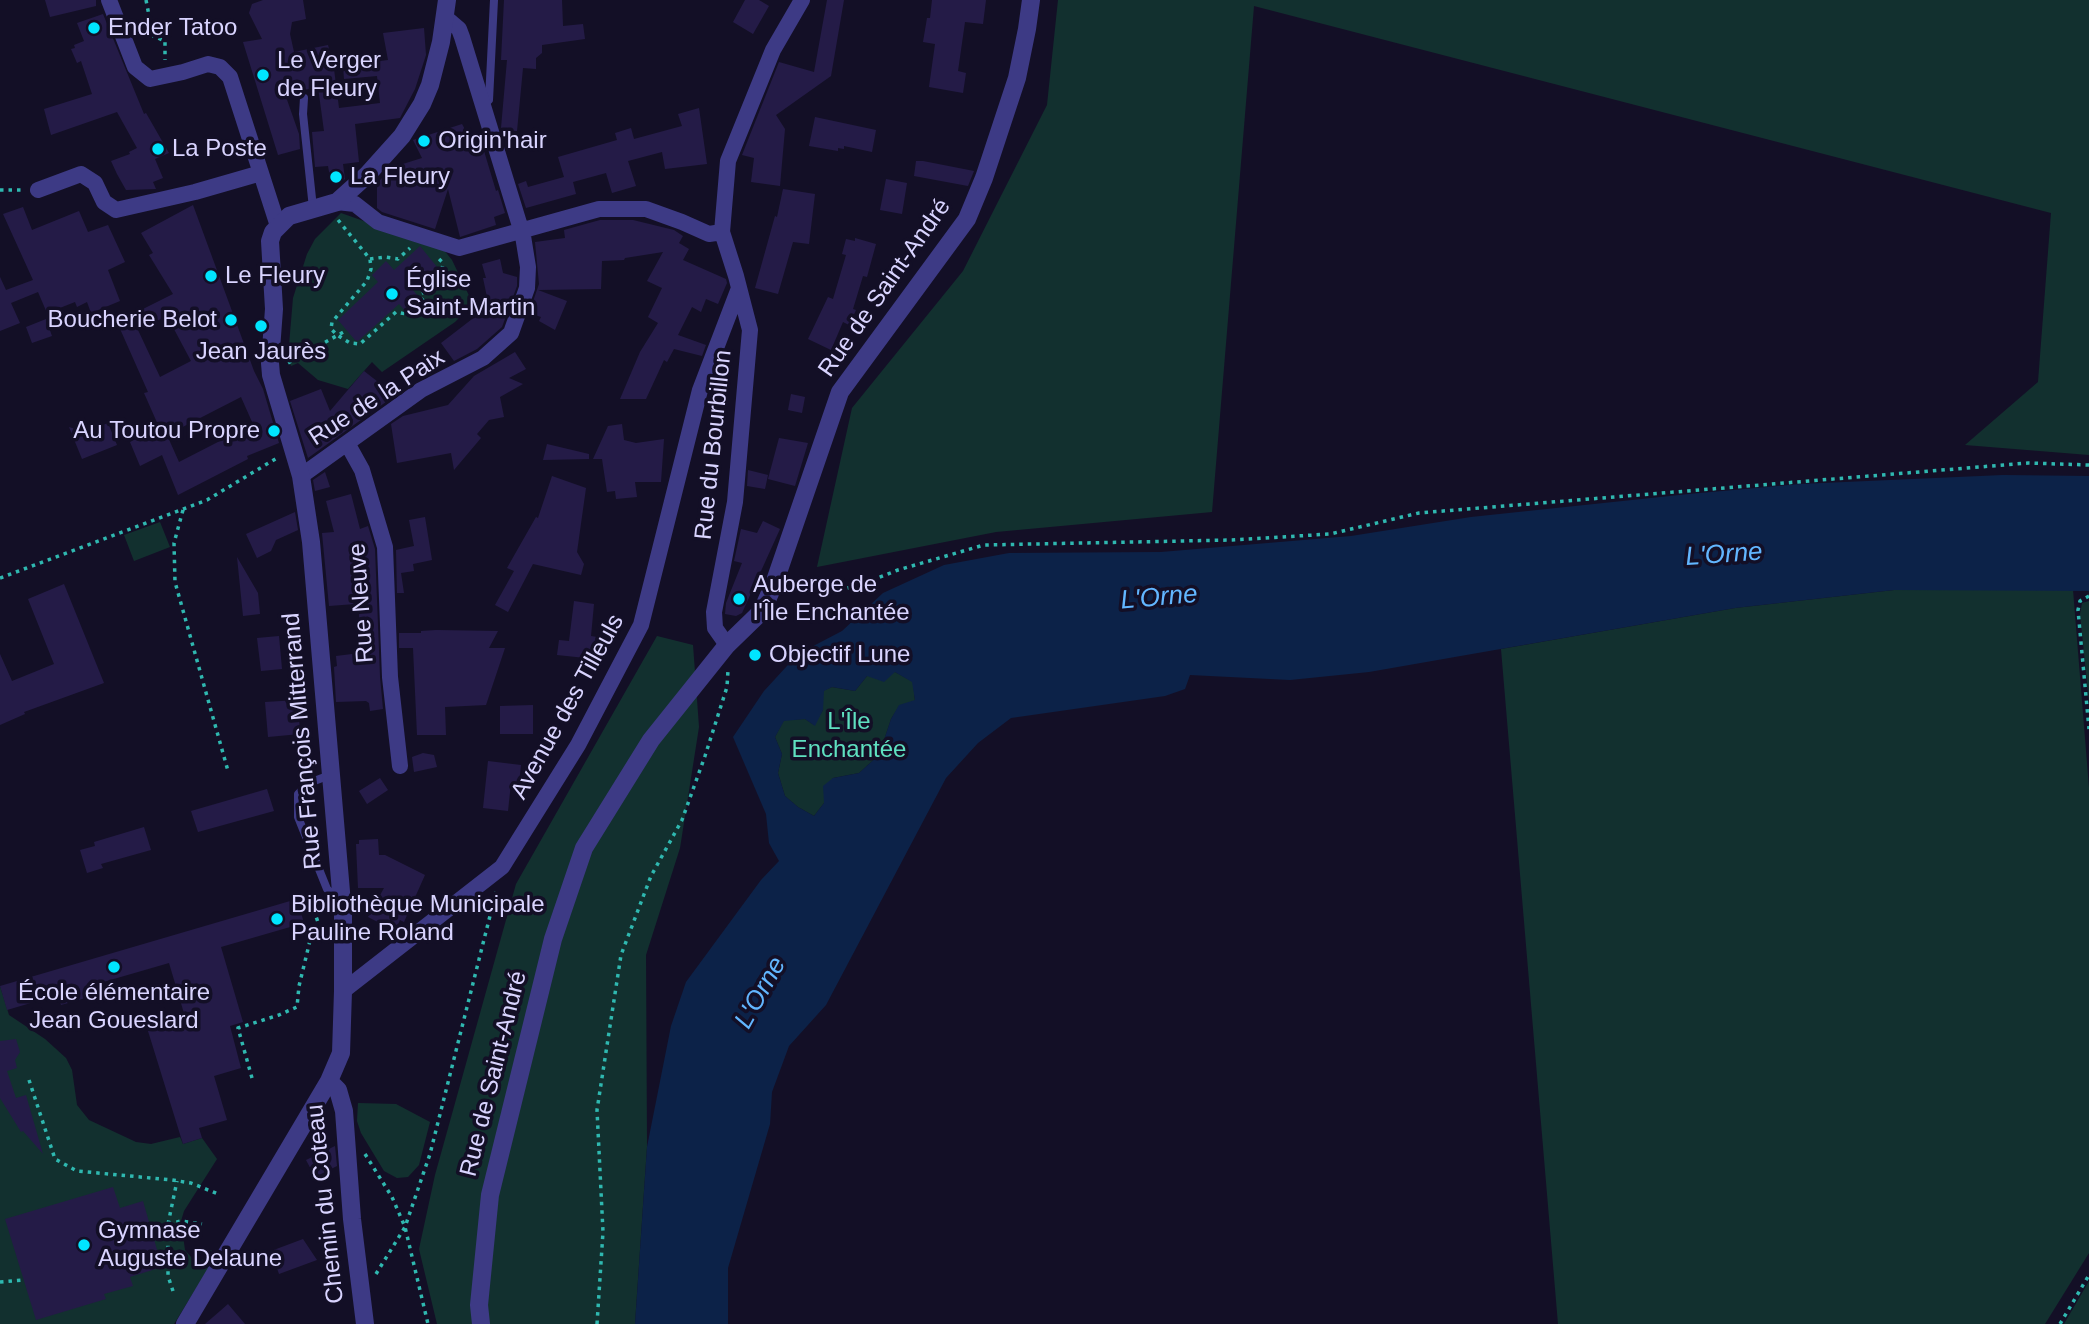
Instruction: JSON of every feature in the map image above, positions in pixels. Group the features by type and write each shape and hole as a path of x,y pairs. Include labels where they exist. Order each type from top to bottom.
{"street":[{"path":"109,0 135,67 150,79 208,64 220,67 230,77 278,226 289,216 313,208 355,204 378,222 459,248 599,209 646,209 709,234 722,232 728,161 773,50 802,0"},
{"name":"Rue de Saint-André","path":"481,1324 479,1305 489,1195 552,939 584,848 650,740 727,645 762,611 774,584 840,392 967,219 984,178 1017,78 1031,0"},
{"path":"334,208 374,168 412,122 430,85 446,8"},
{"name":"Rue de la Paix","path":"301,476 421,390 483,358 511,332 527,288 528,267 521,232 462,37 446,8"},
{"path":"38,190 81,174 95,183 104,202 116,210 261,173"},
{"name":"Rue François Mitterrand","path":"185,1324 329,1081 341,1053 341,901 311,542 301,476 273,385 270,363 274,309 270,241 278,226"},
{"name":"Rue du Bourbillon","path":"722,232 750,330 735,502 714,612 715,628 727,645"},
{"name":"Avenue des Tilleuls","path":"343,991 502,867 578,745 641,625 700,390 739,288"},
{"name":"Rue Neuve","path":"347,443 362,470 384,547 390,677 400,766"},
{"name":"Chemin du Coteau","path":"329,1081 338,1090 345,1111 360,1299 365,1324"}],"lane":[{"path":"483,108 489,100 495,0"},
{"path":"304,98 303,114 313,208"},
{"path":"330,775 309,783 298,794 298,817 327,889 341,901"}],"path":[{"path":"146,0 153,36 165,41 165,65"},
{"path":"0,190 38,190"},
{"path":"334,208 370,259 367,281 332,322 331,329 350,343 360,344 396,312 406,314 413,310 425,297 422,289 442,270 443,263 438,257"},
{"path":"370,259 385,257 398,260 415,244"},
{"path":"282,364 290,363 347,330"},
{"path":"0,578 207,500 280,456"},
{"path":"831,592 984,545 1232,540 1330,534 1419,513 2028,463 2089,465"},
{"path":"183,510 174,542 175,582 228,771"},
{"path":"2089,596 2080,601 2078,610 2089,729"},
{"path":"597,1324 603,1232 597,1110 621,955 651,876 681,820 705,756 728,681 727,645"},
{"path":"360,1299 405,1227 430,1154 502,867"},
{"path":"230,1030 279,1016 297,1007 299,986 315,920 321,918"},
{"path":"238,1028 252,1078"},
{"path":"29,1080 55,1159 77,1171 191,1183 218,1194"},
{"path":"346,1123 392,1197 405,1227 428,1324"},
{"path":"173,1291 168,1276 169,1224 177,1181"},
{"path":"169,1224 181,1221 202,1224"},
{"path":"2060,1324 2089,1275"},
{"path":"0,1282 23,1280"}],"green space":[{"path":"1058,0 2089,0 2089,455 1965,445 2038,382 2051,213 1254,6 1212,512 996,532 817,567 852,408 963,271 1047,105"},
{"path":"341,213 443,249 452,260 473,304 455,322 382,372 372,362 348,389 318,380 298,363 291,366 288,357 293,298 307,254 315,239"},
{"path":"160,522 170,547 134,561 124,535"},
{"path":"1894,590 2073,590 2089,788 2089,1253 2045,1324 1558,1324 1501,649 1735,608"},
{"path":"2089,601 2089,702 2080,614 2082,603"},
{"path":"657,636 693,645 699,727 680,848 646,955 647,1147 635,1324 437,1324 419,1249 435,1175 516,884"},
{"name":"L'Île Enchantée","path":"895,672 913,682 915,701 899,706 891,719 879,755 859,773 833,778 824,803 814,816 798,807 785,796 778,773 782,754 775,737 784,720 805,719 814,725 823,710 823,691 832,687 855,691 867,676"},
{"path":"0,986 9,1015 45,1039 66,1058 72,1070 77,1105 89,1120 136,1142 151,1144 180,1137 183,1144 202,1138 217,1159 184,1211 181,1221 185,1250 198,1265 210,1250 218,1253 174,1324 0,1324"},
{"path":"358,1103 396,1104 430,1122 419,1165 408,1177 397,1178 384,1171 361,1133 357,1121"},
{"path":"2089,1281 2089,1324 2064,1324"}],"water":[{"name":"L'Orne","path":"2003,475 2089,476 2089,591 1894,590 1735,608 1369,672 1290,680 1190,675 1185,689 1165,696 1011,718 978,743 946,778 826,1005 789,1046 772,1092 770,1124 728,1268 728,1324 635,1324 647,1147 671,1026 686,982 761,880 779,861 769,843 766,814 733,737 764,691 798,654 842,631 883,593 944,565 1009,553 1161,552 1351,536 1471,517 1800,484","holes":["895,672 912,682 915,700 899,705 891,719 879,755 859,773 833,778 823,786 824,803 814,816 785,796 778,773 782,754 775,737 784,721 805,719 815,726 823,710 824,691 832,687 855,691 867,676 884,682"]}],"building":[{"path":"45,0 96,0 96,6 50,17"},
{"path":"263,0 303,0 306,19 292,22 290,34 294,52 328,45 339,108 380,103 377,76 344,79 343,66 388,60 383,33 424,28 426,55 415,89 400,118 355,124 359,162 343,164 345,179 340,183 331,183 328,166 315,167 312,132 324,131 318,87 285,94 299,134 300,149 278,155 243,42 262,39 249,13 252,4"},
{"path":"504,0 562,0 563,26 583,24 585,39 542,45 542,53 536,58 536,69 523,68 517,131 501,128 507,60 501,60"},
{"path":"745,0 759,0 769,6 753,34 733,22"},
{"path":"827,0 844,0 831,76 776,115 785,129 780,186 751,182 754,158 742,155 779,62 814,72"},
{"path":"932,0 986,0 983,24 965,22 958,71 966,73 963,93 929,87 935,44 923,42"},
{"path":"103,14 144,114 146,113 169,153 155,159 163,178 153,182 156,189 126,190 117,174 111,161 130,154 129,152 137,148 117,112 51,135 44,109 92,94 81,61 77,63 71,49 84,41 77,23"},
{"path":"699,108 707,164 665,169 662,152 628,161 636,186 612,193 606,173 573,182 576,194 526,208 518,184 526,181 528,187 564,177 558,157 617,140 615,133 631,128 634,139 682,126 678,114"},
{"path":"815,117 876,130 872,152 844,146 844,149 838,148 838,151 809,146"},
{"path":"462,124 473,144 481,141 496,191 498,190 505,213 494,217 496,225 460,237 448,189 435,229 377,208 377,184 390,168 422,158 413,140"},
{"path":"916,161 974,171 968,186 914,176"},
{"path":"886,179 907,183 902,214 880,210"},
{"path":"783,189 815,194 809,244 793,242 778,294 755,288"},
{"path":"193,205 263,389 279,443 247,456 248,459 178,495 162,455 140,466 130,442 159,427 144,393 148,392 117,322 173,294 149,255 153,253 141,233","holes":["167,316 191,361 160,377 138,330","241,397 253,424 179,462 167,435"]},
{"path":"23,207 32,230 79,211 88,232 108,225 125,262 108,270 120,301 91,313 87,302 77,307 75,302 47,313 38,292 11,303 20,323 0,331 0,277 6,290 33,280 3,214"},
{"path":"600,220 633,220 674,230 683,236 679,243 689,249 683,260 726,279 727,283 718,304 706,299 701,312 692,307 678,335 706,345 702,356 674,349 667,362 664,360 646,399 620,399 640,352 658,323 648,317 662,288 647,281 663,252 624,260 602,261 601,289 538,290 567,301 555,330 539,321 541,317 529,313 539,284 535,242 565,238 564,230"},
{"path":"855,238 876,244 867,277 863,276 853,309 856,310 849,325 843,322 831,350 808,339 828,297 833,299 846,255 842,254 846,239 855,241"},
{"name":"Église Saint-Martin","path":"420,246 437,267 413,290 420,299 406,312 399,304 358,341 355,340 338,320 378,282 372,275 386,261 394,270"},
{"path":"500,259 503,273 517,277 517,286 502,327 477,349 454,361 441,343 489,306 486,301 483,278 486,278 482,264"},
{"path":"46,319 52,336 32,343 26,327"},
{"path":"515,352 526,369 509,378 523,384 500,397 504,417 489,420 477,434 481,438 454,470 451,453 397,463 391,424 403,416 448,405 474,376"},
{"path":"364,371 382,385 390,399 308,458 290,401 321,389 330,411"},
{"path":"791,394 805,397 802,413 788,410"},
{"path":"108,423 117,445 82,459 69,427 85,432"},
{"path":"622,424 624,440 636,443 664,439 661,482 635,482 637,497 616,499 615,491 607,492 602,459 593,459 608,426"},
{"path":"779,438 808,443 795,486 768,479"},
{"path":"547,444 589,454 589,459 543,460"},
{"path":"748,470 768,475 765,489 747,486"},
{"path":"325,472 330,487 315,491 313,480"},
{"path":"552,476 586,488 577,552 584,564 581,575 533,564 508,612 495,605 514,571 507,568 536,517 538,518"},
{"path":"351,494 360,529 368,526 375,549 383,709 370,711 366,701 336,702 336,656 360,653 359,612 356,612 355,604 329,606 322,533 334,532 326,501"},
{"path":"295,512 298,530 276,540 271,551 257,558 246,534"},
{"path":"425,517 432,560 413,564 414,571 401,573 404,593 397,593 396,550 414,546 409,520"},
{"path":"763,521 780,529 742,613 736,616 725,614 726,603 742,563 734,561 741,529 757,533"},
{"path":"237,557 258,593 260,614 243,616"},
{"path":"64,584 104,683 24,712 25,714 0,725 0,654 12,681 54,664 28,599"},
{"path":"574,601 594,604 591,636 597,637 595,659 557,655 559,640 569,641"},
{"path":"436,630 498,631 489,648 505,648 486,705 445,707 446,735 417,735 413,648 399,648 399,633"},
{"path":"279,636 282,669 261,671 257,638"},
{"path":"298,700 300,734 268,737 265,702"},
{"path":"533,705 533,734 500,734 500,706"},
{"path":"423,753 434,755 437,767 414,772 412,757"},
{"path":"488,761 521,765 519,783 511,783 508,811 483,808"},
{"path":"380,778 388,790 367,804 359,791"},
{"path":"267,789 274,811 198,832 191,811"},
{"path":"144,827 151,850 101,864 103,868 87,873 80,850 95,846 94,842"},
{"path":"378,839 379,855 385,855 425,875 404,922 400,920 395,931 368,917 384,888 358,888 356,844 359,844 359,840"},
{"path":"297,899 304,923 221,947 243,1022 230,1026 241,1068 214,1076 227,1120 199,1128 202,1138 183,1144 148,1031 186,1020 169,963 93,985 96,995 61,1005 58,995 7,1010 0,986"},
{"path":"16,1039 20,1052 15,1060 17,1068 7,1071 16,1098 26,1095 43,1154 23,1131 21,1132 0,1098 0,1041"},
{"path":"335,1146 337,1166 315,1177 306,1160"},
{"name":"Gymnase Auguste Delaune","path":"113,1187 120,1208 143,1201 162,1267 130,1277 133,1286 104,1294 106,1299 36,1320 5,1219"},
{"path":"303,1239 317,1260 279,1274 271,1251"},
{"path":"228,1304 245,1324 205,1324 220,1311"}],"place":[{"name":"Ender Tatoo","path":"94,28"},
{"name":"Le Verger de Fleury","path":"263,75"},
{"name":"Origin'hair","path":"424,141"},
{"name":"La Poste","path":"158,149"},
{"name":"La Fleury","path":"336,177"},
{"name":"Le Fleury","path":"211,276"},
{"name":"Église Saint-Martin","path":"392,294"},
{"name":"Boucherie Belot","path":"231,320"},
{"name":"Jean Jaurès","path":"261,326"},
{"name":"Au Toutou Propre","path":"274,431"},
{"name":"Auberge de l'Île Enchantée","path":"739,599"},
{"name":"Objectif Lune","path":"755,655"},
{"name":"Bibliothèque Municipale Pauline Roland","path":"277,919"},
{"name":"École élémentaire Jean Goueslard","path":"114,967"},
{"name":"Gymnase Auguste Delaune","path":"84,1245"}]}
